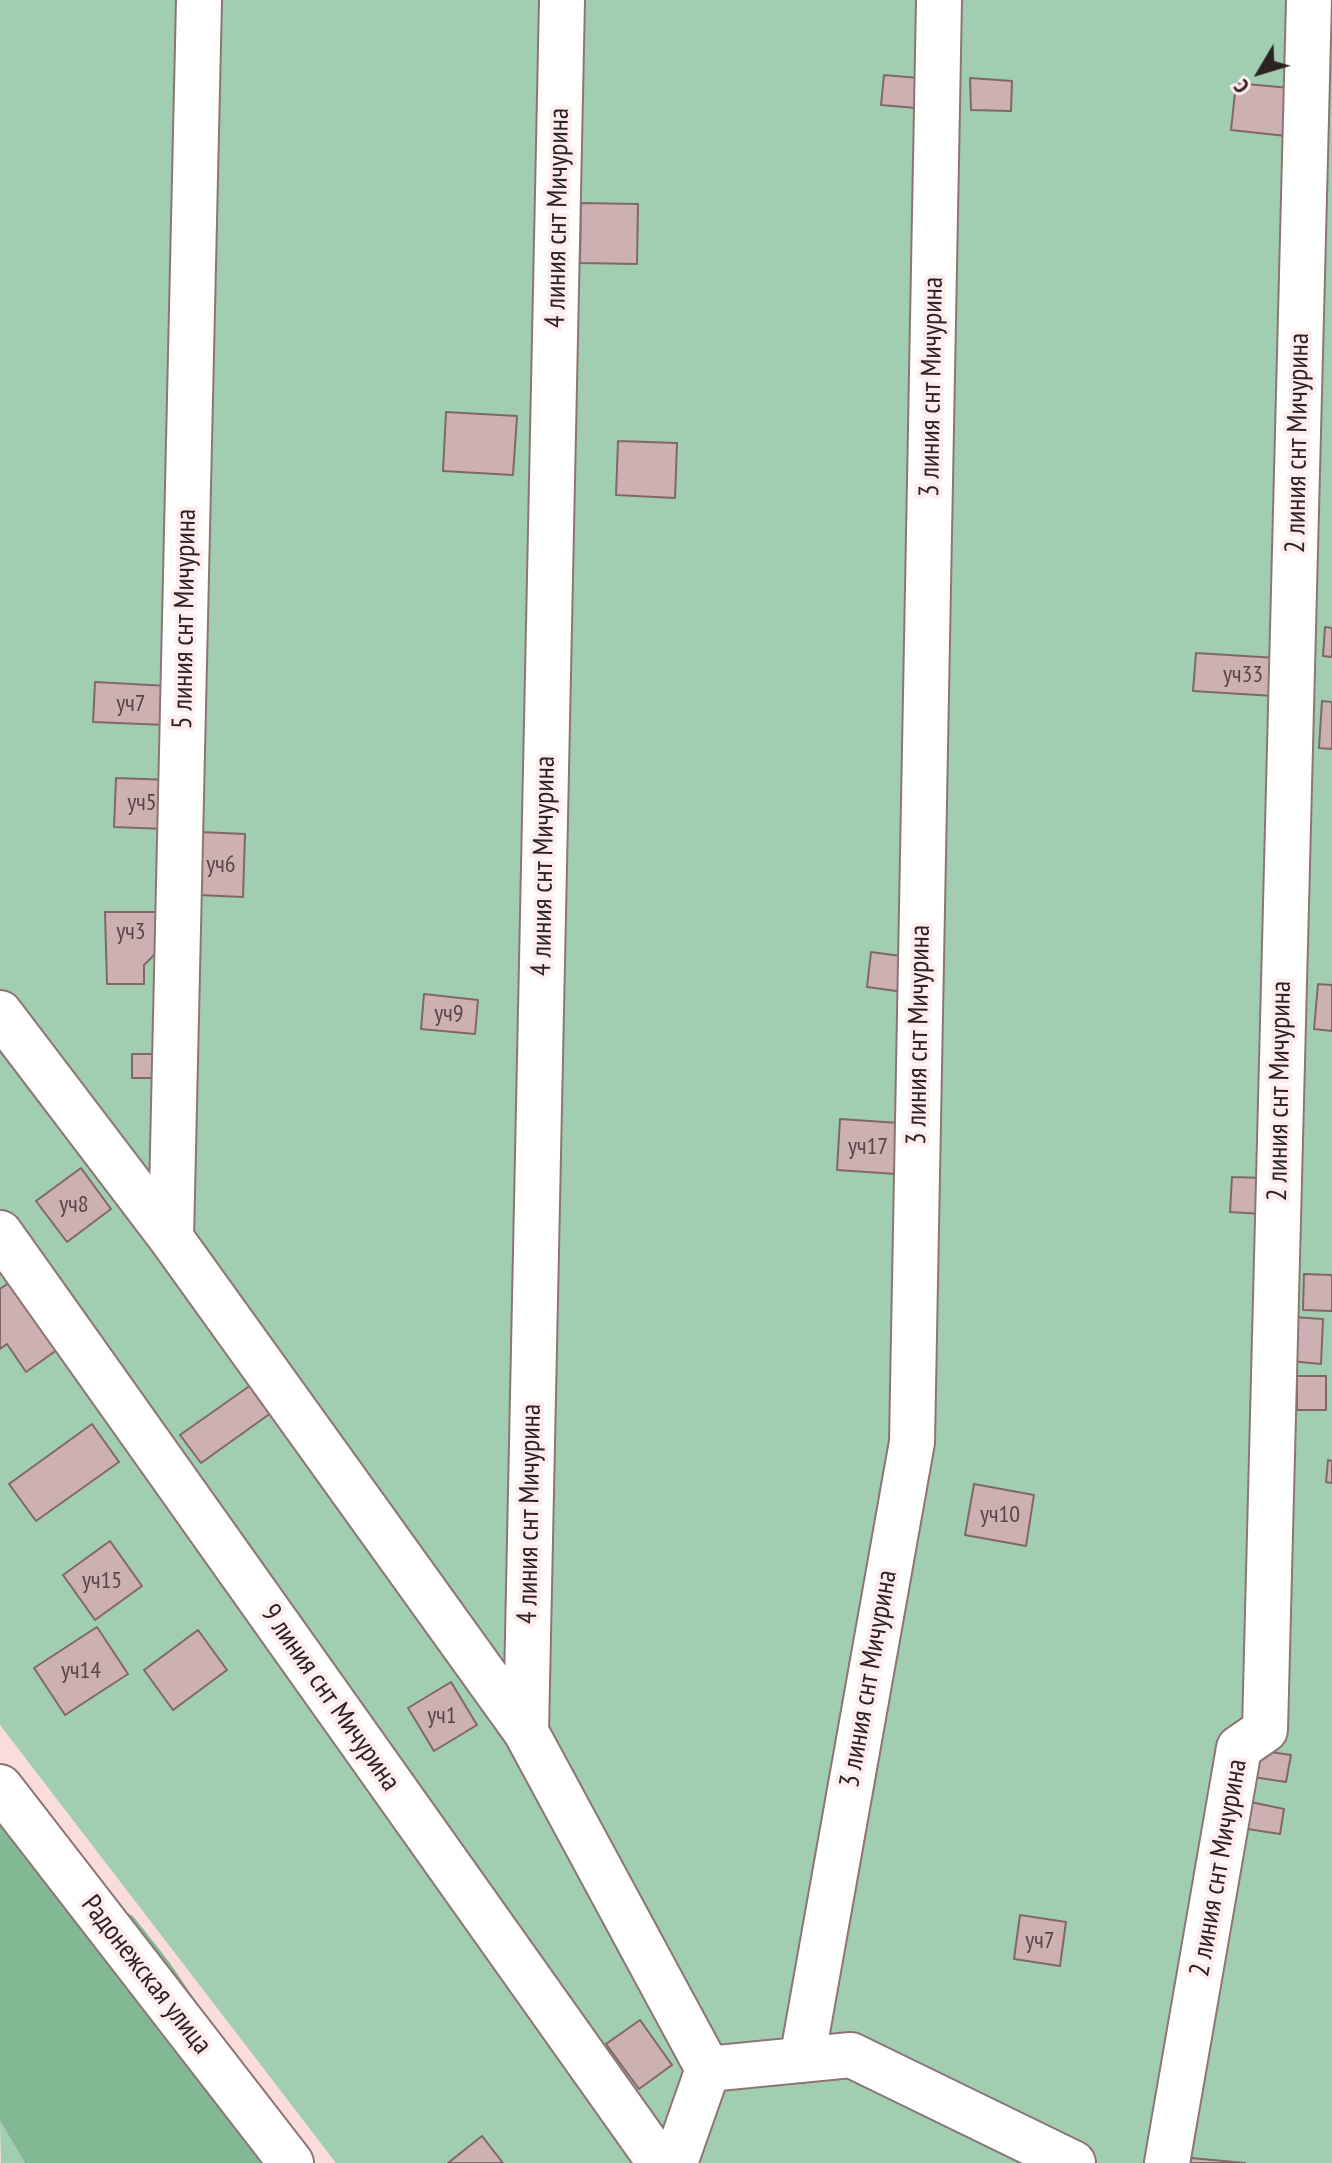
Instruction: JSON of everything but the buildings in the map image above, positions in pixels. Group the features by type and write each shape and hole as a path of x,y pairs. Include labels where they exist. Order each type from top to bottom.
{"street":[{"name":"5 линия снт Мичурина","path":"171,1238 199,0"},
{"name":"4 линия снт Мичурина","path":"526,1732 562,0"},
{"name":"3 линия снт Мичурина","path":"802,2060 912,1442 939,0"},
{"name":"2 линия снт Мичурина","path":"1167,2163 1239,1748 1265,1730 1309,0"},
{"path":"0,1013 171,1238 526,1732 708,2069 675,2163"},
{"name":"9 линия снт Мичурина","path":"0,1233 660,2163"},
{"name":"Радонежская улица","path":"0,1787 291,2163"},
{"path":"708,2069 851,2055 1073,2163"}],"green space":[{"path":"0,0 1332,0 1332,2163 336,2163 0,1725"},
{"path":"0,1821 62,1878 133,1916 170,1963 305,2163 25,2163 0,2121"},
{"path":"0,2121 25,2163 1,2163"}]}
